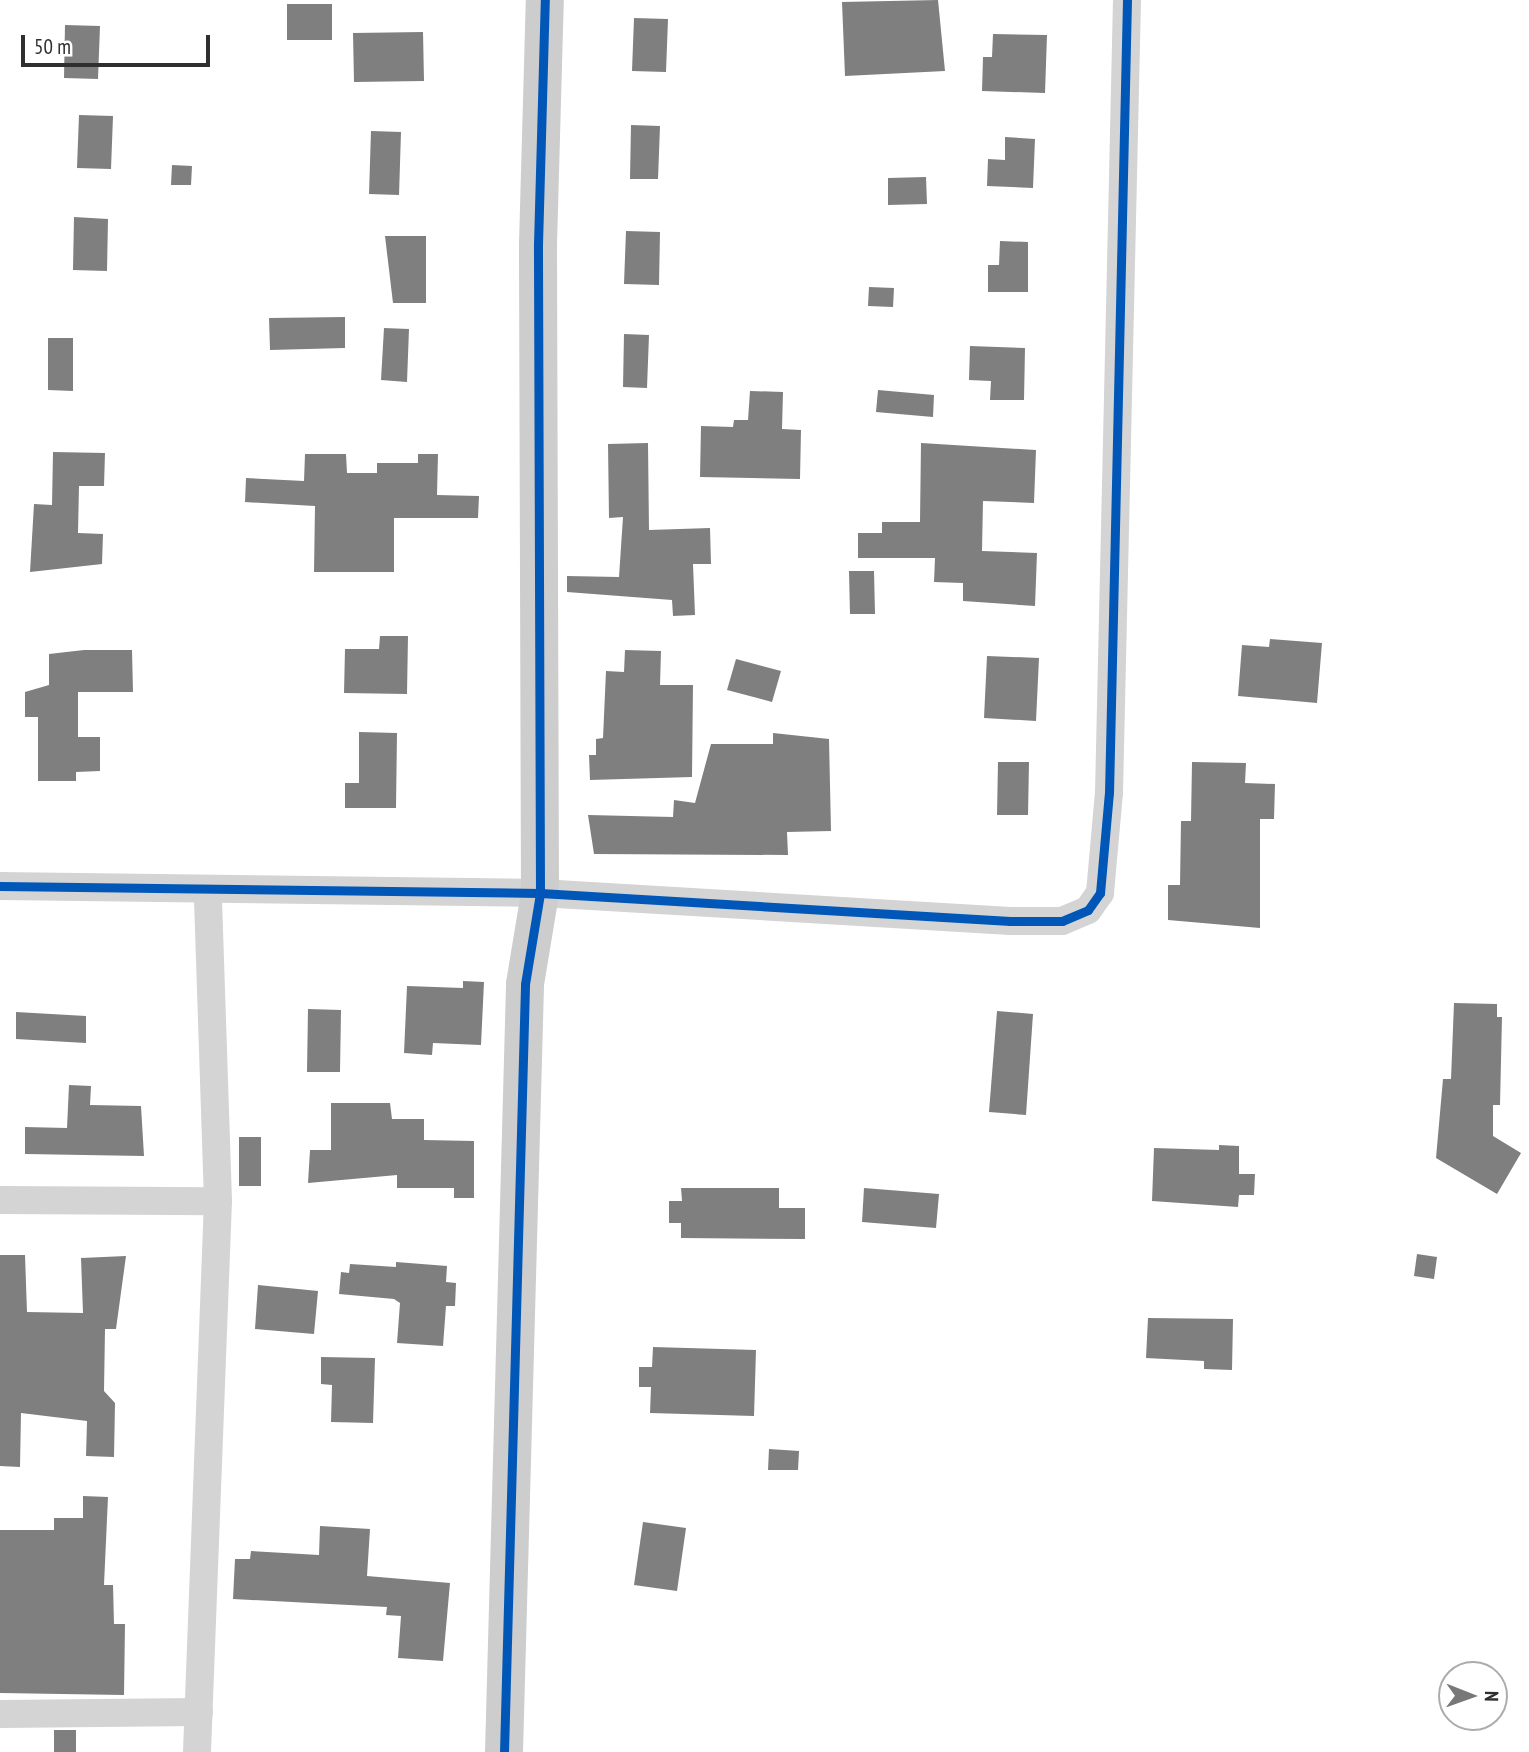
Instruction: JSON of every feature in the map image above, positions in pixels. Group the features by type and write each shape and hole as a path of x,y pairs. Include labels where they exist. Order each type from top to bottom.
{"street":[{"path":"504,1752 525,984 540,893 538,244 545,0"},
{"path":"0,886 208,892 540,893 1010,921 1062,921 1088,910 1100,893 1113,683 1127,0"},
{"path":"197,1752 218,1201 208,892"},
{"path":"0,1200 218,1201"},
{"path":"0,1714 199,1712"}],"building":[{"path":"938,0 945,71 845,76 842,2"},
{"path":"287,4 332,4 332,40 287,40"},
{"path":"634,18 668,19 666,72 632,71"},
{"path":"65,25 100,26 98,79 64,78"},
{"path":"423,32 424,81 354,82 353,33"},
{"path":"993,34 1047,35 1045,93 982,91 983,57 992,57"},
{"path":"79,115 113,116 111,169 77,168"},
{"path":"631,125 660,126 658,179 630,179"},
{"path":"371,131 401,132 399,195 369,194"},
{"path":"1005,137 1035,139 1033,188 987,186 988,159 1005,160"},
{"path":"172,165 192,166 191,185 171,185"},
{"path":"926,177 927,204 888,205 888,178"},
{"path":"74,217 108,219 107,271 73,270"},
{"path":"626,231 660,232 659,285 624,284"},
{"path":"385,236 426,236 426,303 393,303"},
{"path":"1000,241 1028,242 1028,292 988,292 988,265 999,265"},
{"path":"869,287 894,288 893,307 868,306"},
{"path":"345,317 345,348 270,350 269,318"},
{"path":"384,328 409,329 407,382 381,380"},
{"path":"624,334 649,335 647,388 623,387"},
{"path":"48,338 73,338 73,391 48,390"},
{"path":"970,346 1025,348 1024,400 990,400 991,381 969,380"},
{"path":"878,390 934,395 933,417 876,412"},
{"path":"750,391 783,392 782,429 801,430 800,479 700,477 701,426 733,427 734,420 748,420"},
{"path":"648,443 649,530 710,528 711,564 693,564 695,615 673,616 672,600 567,592 567,576 619,577 623,517 609,518 608,444"},
{"path":"921,443 1036,450 1034,503 983,501 982,551 1037,553 1035,606 963,601 963,583 934,582 935,558 858,558 858,533 882,533 882,522 920,522"},
{"path":"53,452 105,453 104,486 79,486 78,533 103,534 102,564 30,572 34,504 52,505"},
{"path":"305,454 346,454 347,473 377,473 377,463 418,463 418,454 438,454 437,495 479,496 478,518 394,518 394,572 314,572 315,506 245,502 246,478 304,481"},
{"path":"849,571 874,571 875,614 850,614"},
{"path":"380,636 408,636 407,694 344,693 345,649 379,649"},
{"path":"1270,639 1322,643 1317,703 1238,696 1242,645 1269,647"},
{"path":"84,650 132,650 133,692 78,692 78,737 100,737 100,771 76,772 76,781 38,781 38,717 25,717 25,692 49,685 49,654"},
{"path":"625,650 661,651 660,685 693,685 692,777 590,780 589,755 596,755 596,739 603,738 606,671 624,672"},
{"path":"987,656 1039,658 1036,721 984,718"},
{"path":"736,659 781,671 772,702 727,690"},
{"path":"359,732 397,733 396,808 345,808 345,783 359,783"},
{"path":"773,733 829,739 831,831 787,832 788,855 594,854 588,815 673,817 674,800 695,803 711,744 773,744"},
{"path":"998,762 1029,762 1028,815 997,815"},
{"path":"1192,762 1246,763 1245,783 1275,784 1274,819 1260,819 1260,928 1168,920 1168,885 1180,885 1181,821 1191,821"},
{"path":"463,981 484,982 481,1045 433,1043 432,1055 404,1053 407,986 463,988"},
{"path":"1454,1003 1497,1004 1497,1017 1502,1017 1500,1105 1493,1105 1493,1136 1521,1153 1497,1194 1436,1158 1443,1079 1451,1079"},
{"path":"308,1009 341,1010 340,1072 307,1072"},
{"path":"997,1011 1033,1014 1026,1115 989,1112"},
{"path":"16,1012 86,1016 86,1043 16,1039"},
{"path":"69,1085 91,1086 90,1105 141,1106 144,1156 25,1154 25,1127 67,1128"},
{"path":"331,1103 390,1103 392,1119 424,1119 424,1140 474,1141 474,1198 454,1198 454,1188 397,1188 397,1175 308,1183 310,1150 331,1150"},
{"path":"239,1137 261,1137 261,1186 239,1186"},
{"path":"1219,1145 1239,1146 1239,1174 1255,1174 1254,1195 1239,1195 1238,1207 1152,1201 1154,1148 1219,1150"},
{"path":"681,1188 779,1188 779,1208 805,1208 805,1239 681,1238 681,1223 669,1223 669,1201 682,1201"},
{"path":"864,1188 939,1194 936,1228 862,1222"},
{"path":"1417,1254 1437,1257 1434,1279 1414,1276"},
{"path":"0,1255 25,1255 27,1312 83,1313 81,1258 126,1256 116,1329 105,1329 104,1391 115,1403 114,1457 86,1456 87,1421 21,1413 20,1467 0,1466"},
{"path":"396,1262 447,1266 446,1282 456,1283 455,1306 446,1306 443,1346 397,1343 400,1303 394,1299 339,1294 341,1272 349,1273 350,1264 396,1267"},
{"path":"258,1285 318,1291 314,1334 255,1329"},
{"path":"1148,1318 1233,1319 1232,1370 1204,1369 1204,1361 1146,1358"},
{"path":"653,1347 756,1350 754,1416 650,1413 651,1387 639,1387 639,1367 652,1367"},
{"path":"321,1357 375,1358 373,1423 331,1422 332,1385 321,1384"},
{"path":"769,1449 799,1451 798,1470 768,1470"},
{"path":"83,1496 108,1497 104,1585 113,1585 114,1624 125,1624 124,1695 0,1693 0,1530 54,1530 54,1518 83,1518"},
{"path":"643,1522 686,1528 677,1591 634,1585"},
{"path":"320,1526 370,1529 367,1576 450,1583 443,1661 398,1658 401,1616 386,1615 387,1607 233,1599 235,1559 250,1559 251,1551 319,1555"},
{"path":"54,1730 76,1730 76,1752 54,1752"}],"cycle path":[{"path":"504,1752 525,984 540,893 538,244 545,0"},
{"path":"0,886 540,893 1010,921 1062,921 1088,910 1100,893 1109,793 1127,0"}]}
